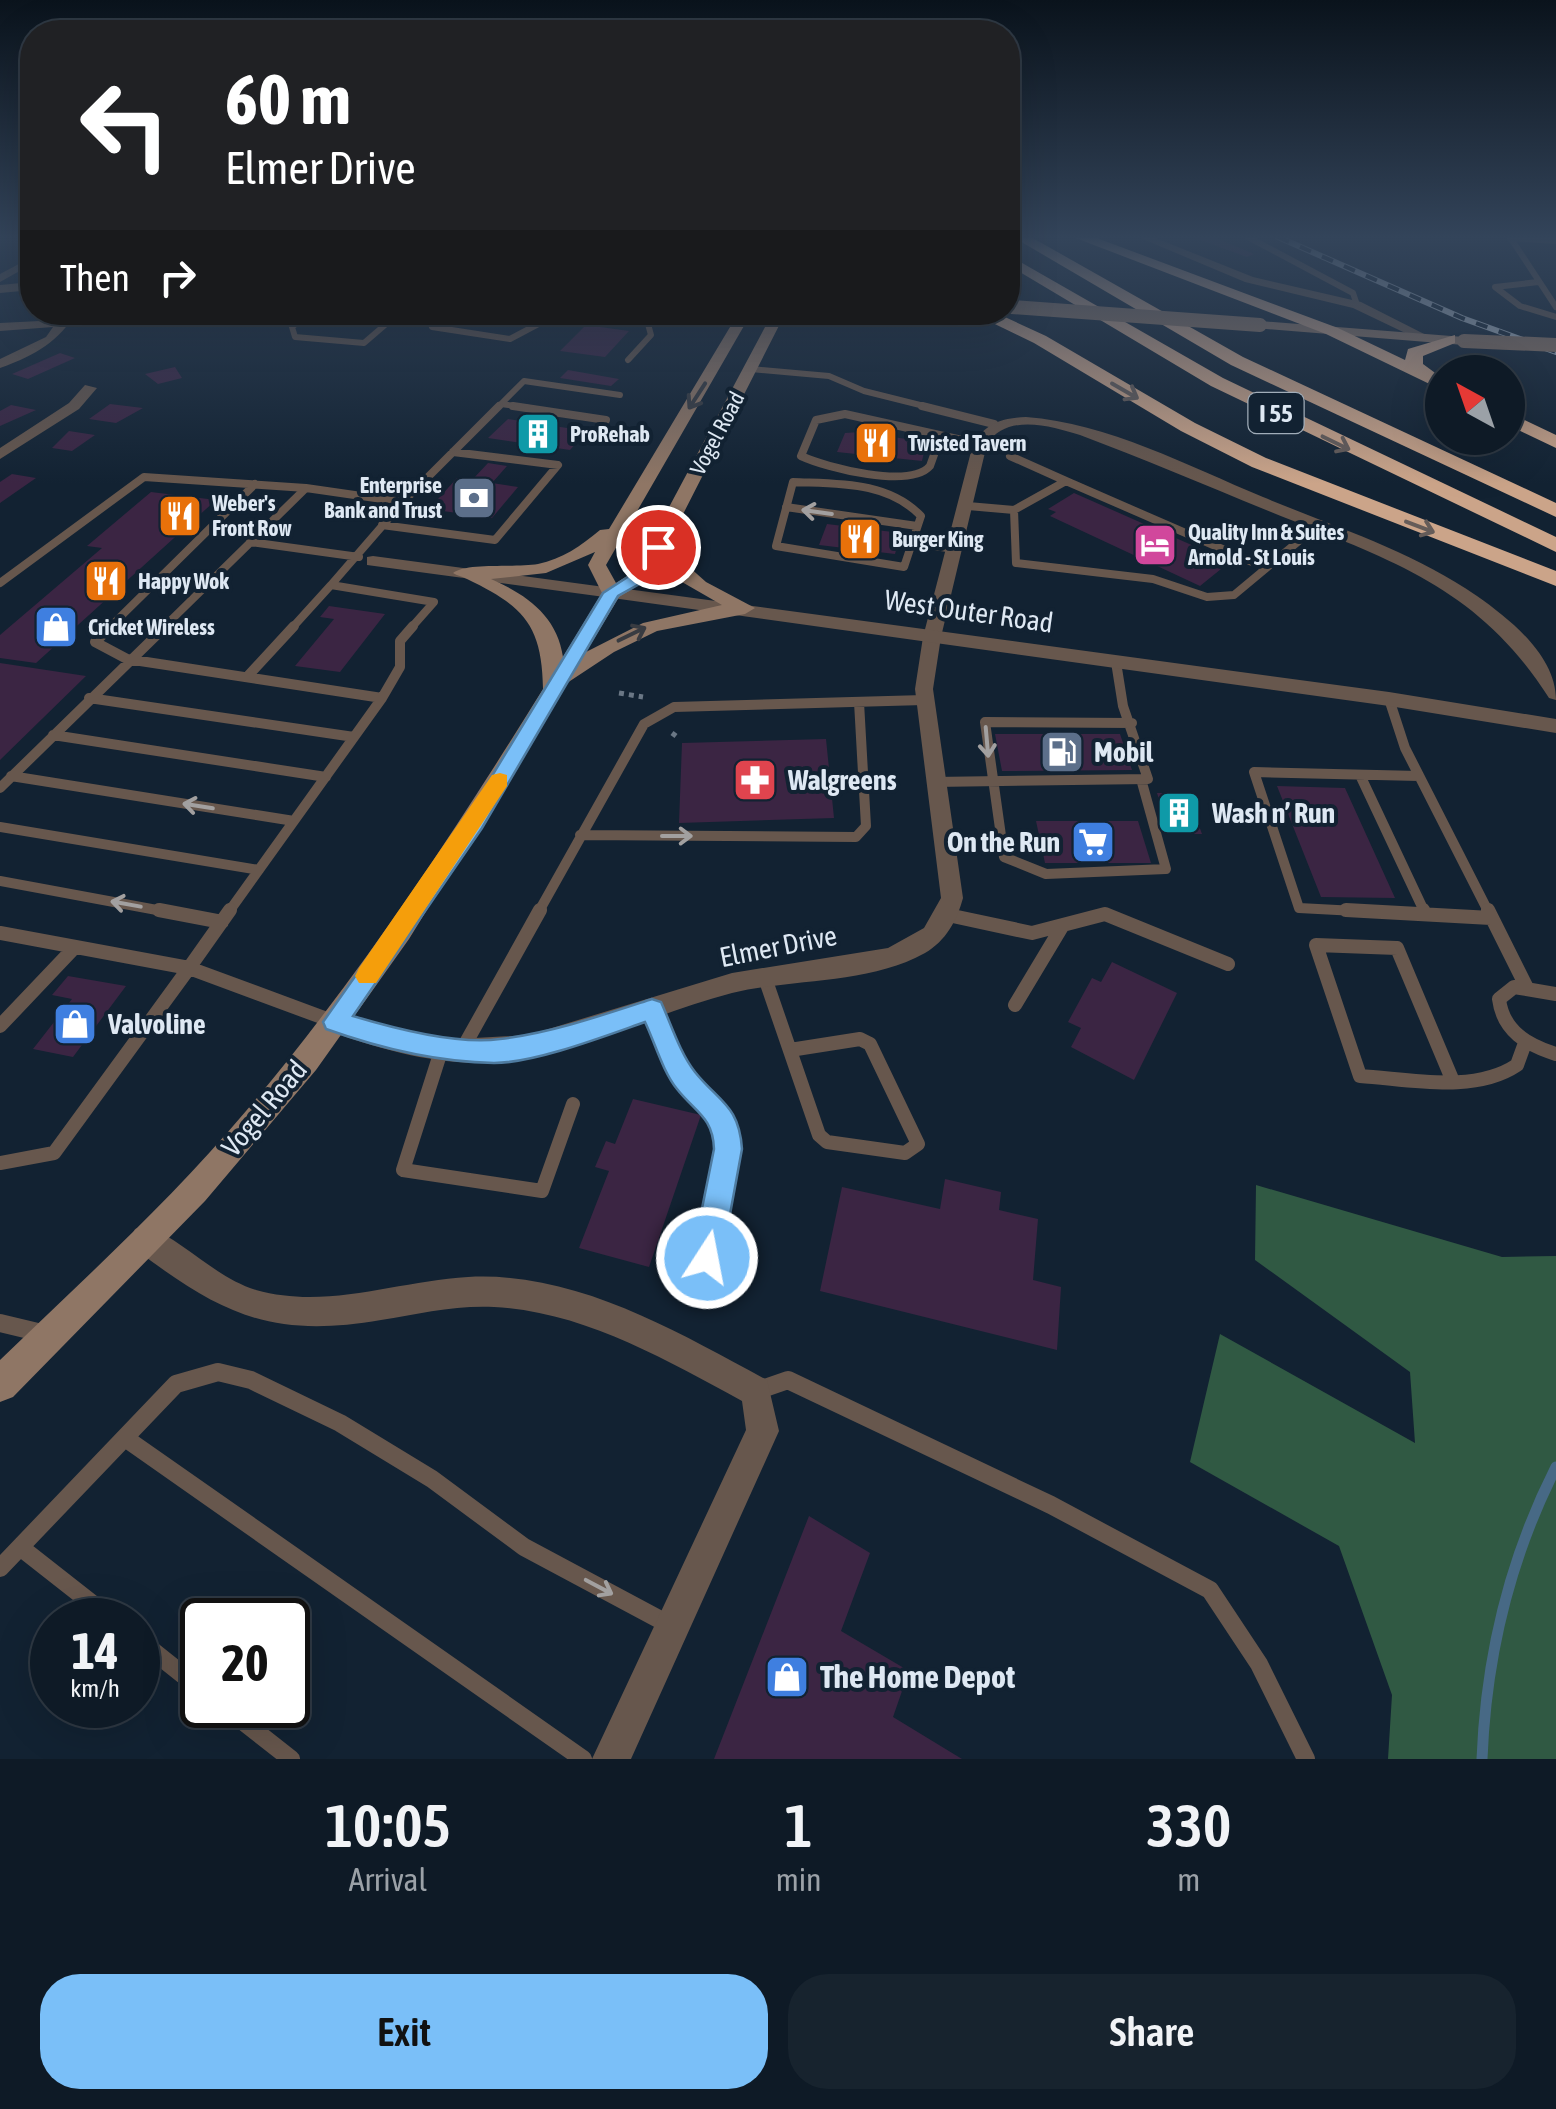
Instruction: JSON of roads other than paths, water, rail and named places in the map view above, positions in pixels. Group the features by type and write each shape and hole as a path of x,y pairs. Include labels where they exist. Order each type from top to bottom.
{"highway":[{"path":"1023,319 1192,430 1254,460 1556,579"},
{"name":"I 55","path":"1111,319 1217,382 1556,545"},
{"name":"I 55","path":"1163,319 1237,361 1556,511"},
{"path":"1300,319 1425,376"},
{"path":"1425,374 1414,366 1414,353 1456,340"},
{"path":"1525,426 1556,442"}],"main road":[{"path":"1171,319 1556,345"},
{"name":"Vogel Road","path":"612,593 598,564 738,325"},
{"name":"Vogel Road","path":"0,1384 254,1124 335,1022 474,822 612,593 644,574 774,325"},
{"path":"462,573 517,574 556,567 590,550 627,513"},
{"path":"672,520 670,551 683,574 746,608"},
{"path":"462,573 522,600 537,612 551,648 553,691"},
{"path":"553,691 584,664 642,628 691,615 746,608"}],"street":[{"path":"1386,319 1426,338"},
{"path":"0,364 50,340 64,325"},
{"path":"0,455 74,406 90,388"},
{"path":"948,915 950,880 924,700 932,637 968,506 980,444 986,429 994,424 1073,428 1411,565 1480,605 1520,642 1556,694"},
{"name":"West Outer Road","path":"364,559 746,608 1556,726"},
{"name":"Elmer Drive","path":"335,1022 394,1040 497,1052 533,1045 733,983 907,951 925,942 948,915"},
{"path":"145,1239 207,1286 278,1313 344,1312 421,1298 494,1292 563,1304 646,1333 756,1391 763,1431 611,1759"}],"lane":[{"path":"296,325 292,328 295,337 364,343 385,325"},
{"path":"435,325 432,327 510,339 536,325"},
{"path":"628,360 651,334 648,325"},
{"path":"751,370 829,376 864,390 994,424"},
{"path":"247,677 331,585 364,559 382,525 403,502 524,381 620,395"},
{"path":"501,404 606,420"},
{"path":"940,438 924,473 909,476 824,466 801,456 816,420 827,415 845,414 980,444"},
{"path":"382,525 495,540 558,466 453,452"},
{"path":"1010,456 1266,568"},
{"path":"0,583 5,584 144,477 306,488 403,502"},
{"path":"968,506 1014,510 1066,481"},
{"path":"793,482 872,489 910,500 922,516 917,526 904,567 776,546 793,482"},
{"path":"255,484 95,642 127,659 382,698"},
{"path":"0,788 127,659 306,488"},
{"path":"786,507 917,526"},
{"path":"1014,510 1016,564 1154,579 1207,597 1234,595 1318,525"},
{"path":"250,542 364,559"},
{"path":"912,542 955,549"},
{"path":"0,1164 54,1153 382,698 400,667 400,641 434,602 331,585"},
{"path":"934,782 1148,779 1132,722 1123,706 1116,662"},
{"path":"90,698 354,737"},
{"path":"1389,699 1404,748 1526,986"},
{"path":"573,1104 542,1191 403,1170 452,1049 644,724 674,707 924,700"},
{"path":"580,835 856,836 866,826 859,702"},
{"path":"1132,722 985,722 990,782 1004,857 1046,874 1166,869 1141,779"},
{"path":"53,735 326,777"},
{"path":"1419,776 1254,772 1299,908 1491,918"},
{"path":"1360,775 1426,914"},
{"path":"12,776 294,820"},
{"path":"0,827 259,870"},
{"path":"0,882 222,922"},
{"path":"948,915 1032,933 1105,914 1228,964"},
{"path":"1016,1005 1063,926"},
{"path":"0,932 189,968 335,1022"},
{"path":"1452,1080 1397,948 1316,945 1360,1076 1452,1080 1505,1074 1519,1063 1525,1043"},
{"path":"0,1026 75,947"},
{"path":"765,978 819,1135 827,1142 906,1153 918,1144 870,1044 860,1039 790,1050"},
{"path":"1556,994 1514,987 1499,1000 1504,1021 1525,1043 1556,1054"},
{"path":"652,1009 685,1080 717,1109 727,1131 728,1149 707,1258"},
{"path":"0,1323 50,1335"},
{"path":"0,1568 176,1384 218,1372 251,1380 340,1423 432,1479 524,1547 674,1628"},
{"path":"756,1391 788,1380 1050,1505 1210,1590 1259,1664 1306,1759"},
{"path":"125,1438 583,1759"},
{"path":"20,1547 85,1598"},
{"path":"160,1657 180,1672"},
{"path":"251,1728 291,1759"}],"waterway":[{"path":"1482,1759 1489,1683 1503,1609 1525,1537 1556,1467"}],"railway":[{"path":"1465,319 1556,352"}],"place":[{"name":"ProRehab","path":"538,434"},
{"name":"Twisted Tavern","path":"876,443"},
{"name":"Enterprise Bank and Trust","path":"474,498"},
{"name":"Weber's Front Row","path":"180,516"},
{"name":"Burger King","path":"860,539"},
{"name":"Quality Inn & Suites Arnold - St Louis","path":"1155,545"},
{"name":"Happy Wok","path":"106,581"},
{"name":"Cricket Wireless","path":"56,627"},
{"name":"Mobil","path":"1062,752"},
{"name":"Walgreens","path":"755,780"},
{"name":"Wash n’ Run","path":"1179,813"},
{"name":"On the Run","path":"1093,842"},
{"name":"Valvoline","path":"75,1024"},
{"name":"The Home Depot","path":"787,1677"}]}
